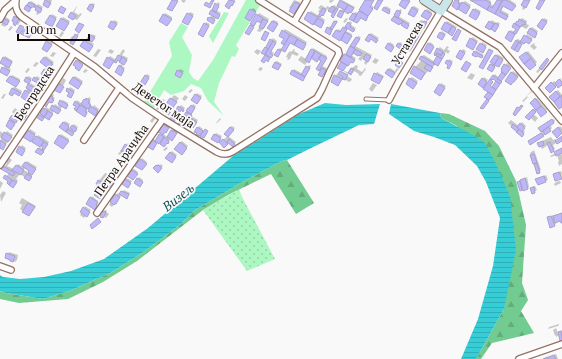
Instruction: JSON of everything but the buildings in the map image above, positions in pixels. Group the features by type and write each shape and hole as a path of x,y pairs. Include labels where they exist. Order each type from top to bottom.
{"street":[{"path":"0,19 5,10 15,0"},
{"name":"Деветог маја","path":"15,0 17,11 22,17 95,67 132,98 220,154 226,155 317,98 320,94 339,55 338,50 294,22"},
{"path":"259,0 294,22 307,0"},
{"path":"424,0 500,47 562,121"},
{"name":"Уставска","path":"389,100 448,0"},
{"name":"Београдска","path":"0,165 74,53"},
{"path":"534,88 562,53"},
{"path":"84,140 119,88"},
{"name":"Петра Арачића","path":"97,213 163,119"},
{"path":"0,266 11,270"},
{"path":"519,359 562,344"}],"lane":[{"path":"366,99 389,100"}],"green space":[{"path":"246,0 259,0 262,2 236,45 239,49 235,57 232,56 219,83 214,102 224,116 208,101 201,88 191,84 184,91 171,95 164,90 152,111 142,105 172,56 169,42 181,23 188,27 182,37 192,55 189,72 193,78 198,81 213,60"},
{"path":"224,12 229,13 213,43 209,36"},
{"path":"440,113 449,114 485,131 499,146 516,181 526,225 522,283 528,300 521,311 534,333 492,343 481,359 476,359 504,309 510,196 457,126 441,118"},
{"path":"287,160 314,203 296,214 271,174 228,195 203,210 137,261 103,282 68,299 19,303 0,299 0,291 43,299 72,290 112,272 142,253 181,224 195,210 244,181 282,161"},
{"path":"239,189 275,259 247,271 203,210"}],"water":[{"path":"325,103 346,105 380,104 374,124 359,125 287,160 282,161 244,181 195,210 181,224 142,253 112,272 72,290 43,299 0,291 0,275 3,277 20,279 44,277 71,271 104,259 148,228 233,156 299,114"},
{"path":"391,104 440,113 441,118 485,143 510,196 516,250 504,309 476,359 461,359 478,319 493,266 500,218 486,182 477,166 455,145 414,131 389,114"}],"water label":[{"name":"Визељ","path":"178,197"}]}
